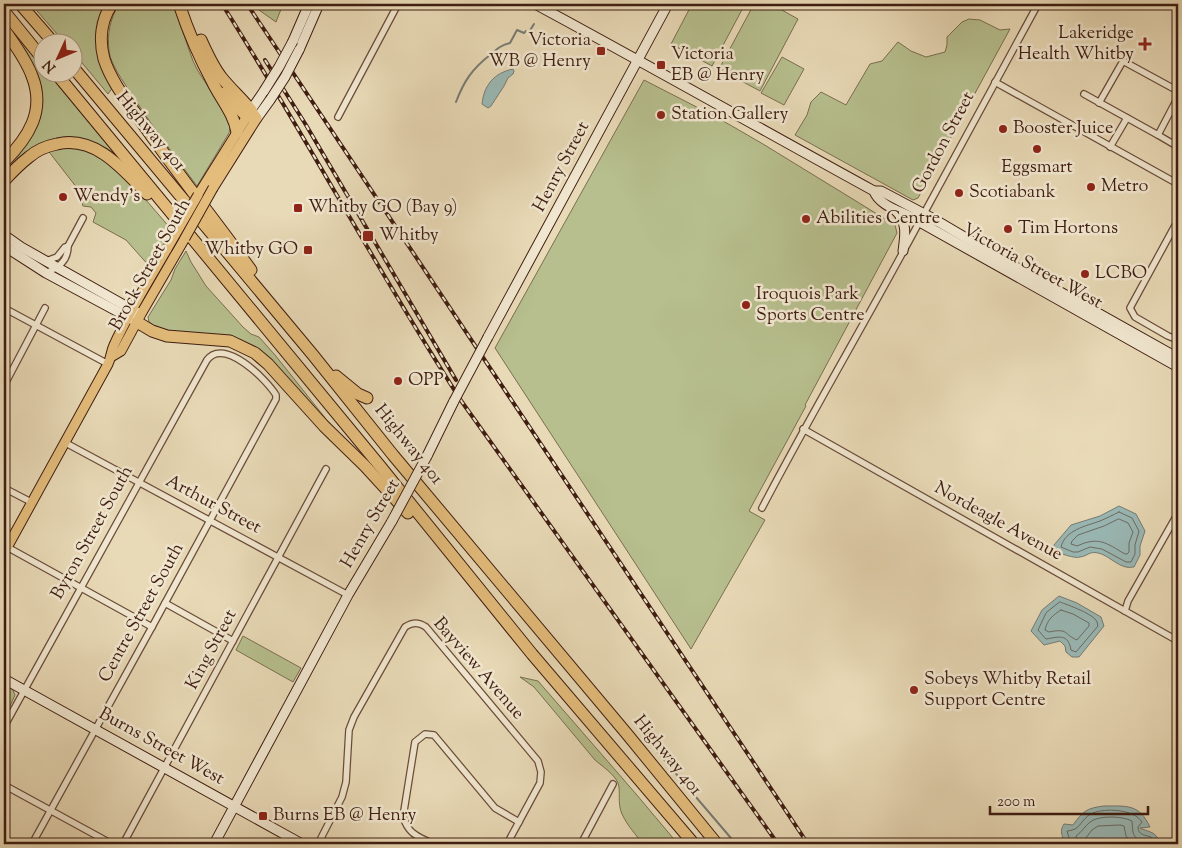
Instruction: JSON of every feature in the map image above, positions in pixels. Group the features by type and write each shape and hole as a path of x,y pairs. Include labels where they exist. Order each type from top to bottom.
{"highway":[{"path":"20,4 44,32"},
{"path":"112,4 104,20 102,44 108,70 116,85 188,187 312,354 358,394 367,398"},
{"path":"179,4 199,56 235,121 237,132"},
{"path":"186,4 206,53 216,70 252,117"},
{"path":"4,11 32,46"},
{"path":"4,29 25,62 32,76 37,94 36,116 27,135 4,162"},
{"path":"208,74 218,86 252,117"},
{"name":"Highway 401","path":"82,78 717,844"},
{"name":"Highway 401","path":"63,82 532,654 694,844"},
{"path":"4,181 29,156 54,144 69,142 96,149 116,164 164,212 260,320"},
{"path":"135,316 152,330 167,336 230,342 244,347 261,358 424,530 532,654"}],"main road":[{"name":"Brock Street South","path":"5,550 109,360 121,351 167,248 198,195 210,184 252,117 264,91 293,41 309,4"},
{"name":"Brock Street South","path":"135,316 174,257 237,132 270,100 285,77 319,4"},
{"name":"Victoria Street West","path":"535,4 874,191 884,192 921,218 1178,367"},
{"name":"Henry Street","path":"214,844 348,595 392,521 488,337 668,4"},
{"name":"Victoria Street West","path":"874,191 877,198 893,208 921,218 1005,261 1178,358"},
{"path":"893,208 900,214 906,230 903,250"},
{"path":"4,235 135,316"},
{"path":"4,246 46,272 135,316"},
{"name":"Burns Street West","path":"4,679 302,844"}],"street":[{"path":"338,117 398,4"},
{"name":"Gordon Street","path":"762,508 803,429 1038,4"},
{"path":"1099,103 1123,61 1178,91"},
{"path":"995,82 1178,184"},
{"path":"1084,94 1175,145"},
{"path":"1158,135 1178,97"},
{"path":"1110,147 1127,118"},
{"path":"46,261 57,257 68,246 83,218"},
{"path":"1178,220 1130,308 1134,316 1178,340"},
{"path":"46,272 57,268 63,263 68,252 68,246"},
{"path":"4,308 109,360"},
{"path":"4,386 45,308"},
{"name":"Byron Street South","path":"4,726 138,482 211,355 217,353 242,361 257,372 276,395"},
{"name":"Centre Street South","path":"32,844 276,399 276,395"},
{"name":"Nordeagle Avenue","path":"803,429 1178,641"},
{"name":"Arthur Street","path":"64,442 348,595"},
{"name":"King Street","path":"123,844 326,469"},
{"path":"4,488 31,502"},
{"path":"1125,611 1128,601 1178,512"},
{"path":"5,550 152,627"},
{"path":"165,603 233,641"},
{"name":"Bayview Avenue","path":"318,844 342,797 346,782 349,730 354,717 405,627 411,623 422,624 426,627 538,761 541,772 540,783 519,822"},
{"path":"433,844 413,834 407,827 404,817 415,742 425,734 434,735 495,808 519,822 507,844"},
{"path":"580,844 613,784"},
{"path":"4,785 112,844"}],"green space":[{"path":"31,4 106,4 100,18 113,87 108,94 82,63 82,32 55,32"},
{"path":"119,4 173,4 193,61 231,122 229,133 197,186 146,116 112,62 108,39 111,21"},
{"path":"254,4 283,4 276,22"},
{"path":"692,4 745,4 712,66 671,44"},
{"path":"754,4 771,4 798,19 760,91 719,69"},
{"path":"969,19 980,20 1000,30 1010,29 918,198 913,200 795,135 807,115 811,102 821,92 846,105 870,64 882,61 898,42 911,51 926,57 945,52 947,37 962,22"},
{"path":"21,40 32,54 32,82 55,82 120,160 93,142 65,137 53,139 4,175 4,166 40,111 19,42"},
{"path":"782,57 804,69 784,105 761,93"},
{"path":"644,80 718,118 763,144 895,225 897,233 749,511 765,520 691,649 495,348"},
{"path":"61,146 96,152 127,178 171,229 151,268 126,240 93,222 96,213 91,207 83,206 77,188 46,148"},
{"path":"186,251 206,286 243,327 251,334 259,337 275,355 342,439 261,352 169,331 149,322 148,317"},
{"path":"243,636 301,668 293,682 236,650"},
{"path":"520,677 538,681 678,844 643,844 622,814 619,786 616,780 608,770 595,760 534,687"},
{"path":"4,684 12,688 15,695 9,708 4,707"}],"water":[{"path":"513,69 513,74 508,78 491,106 488,108 482,104 485,91 491,81 500,73"},
{"path":"1119,506 1136,514 1145,531 1140,546 1140,555 1134,567 1122,566 1098,553 1078,557 1054,550 1054,545 1071,525 1100,516"},
{"path":"1059,596 1077,603 1101,617 1104,626 1079,657 1072,657 1066,652 1065,646 1060,641 1044,645 1031,631 1042,610"},
{"path":"1104,806 1126,807 1137,810 1146,819 1150,827 1140,828 1155,835 1160,844 1067,844 1062,834 1064,824 1073,825 1086,811"}],"waterway":[{"path":"456,102 473,70 499,48 510,43 517,30 524,33 526,31 529,32 534,24"},
{"path":"643,735 736,844"}],"railway":[{"path":"222,4 462,402 778,844"},
{"path":"247,4 808,844"},
{"path":"265,60 306,125 456,380"}],"place":[{"name":"Lakeridge Health Whitby","path":"1145,44"},
{"name":"Victoria WB @ Henry","path":"601,51"},
{"name":"Victoria EB @ Henry","path":"661,65"},
{"name":"Station Gallery","path":"661,115"},
{"name":"Booster Juice","path":"1003,129"},
{"name":"Eggsmart","path":"1037,149"},
{"name":"Metro","path":"1091,187"},
{"name":"Scotiabank","path":"959,193"},
{"name":"Wendy's","path":"63,197"},
{"name":"Whitby GO (Bay 9)","path":"298,208"},
{"name":"Abilities Centre","path":"806,219"},
{"name":"Tim Hortons","path":"1008,229"},
{"name":"Whitby","path":"368,236"},
{"name":"Whitby GO","path":"308,250"},
{"name":"LCBO","path":"1085,274"},
{"name":"Iroquois Park Sports Centre","path":"746,305"},
{"name":"OPP","path":"398,381"},
{"name":"Sobeys Whitby Retail Support Centre","path":"914,690"},
{"name":"Burns EB @ Henry","path":"263,816"}]}
